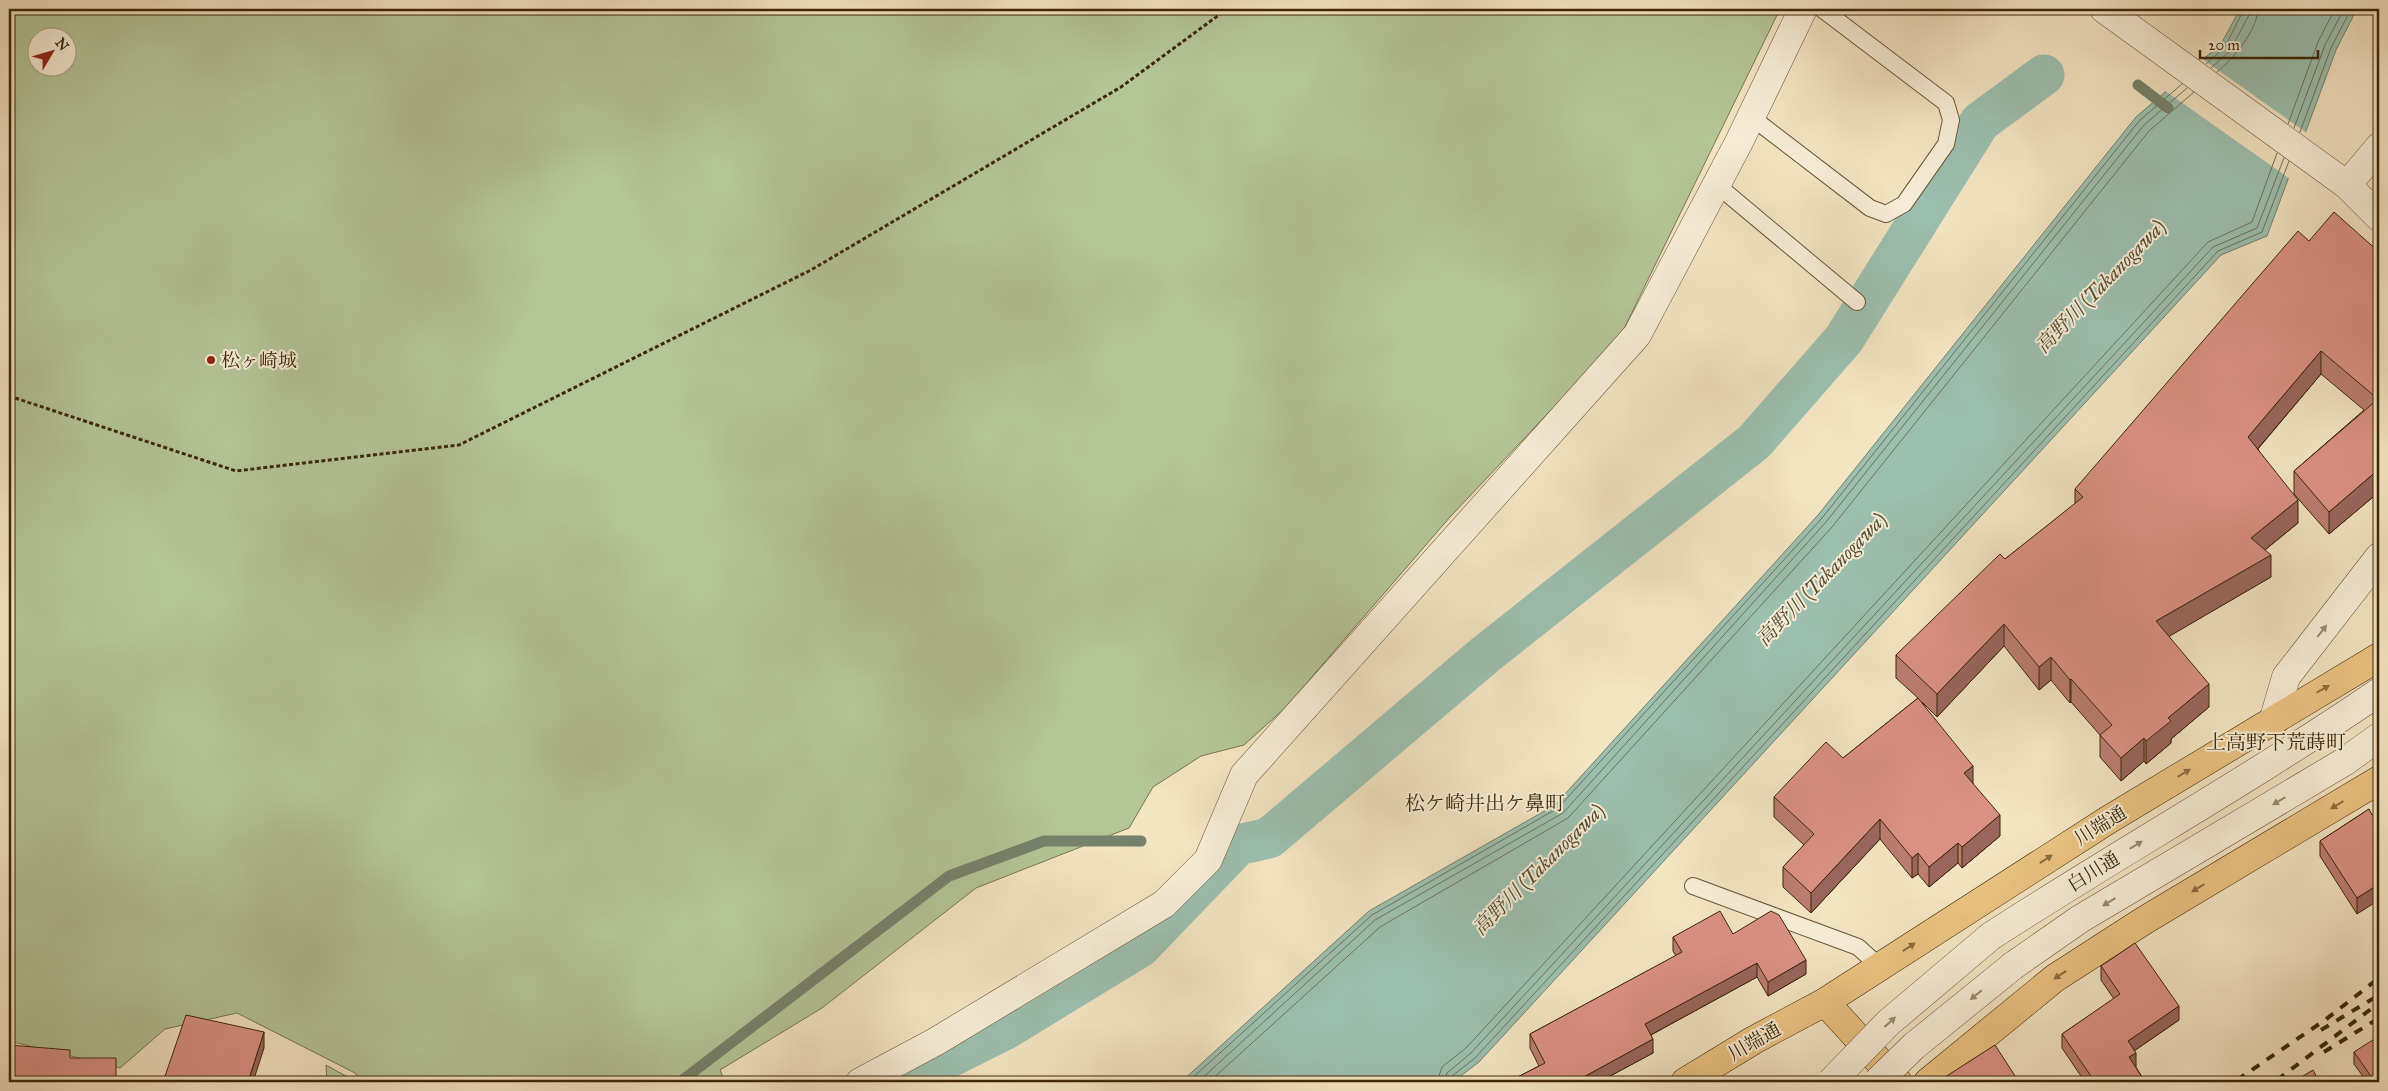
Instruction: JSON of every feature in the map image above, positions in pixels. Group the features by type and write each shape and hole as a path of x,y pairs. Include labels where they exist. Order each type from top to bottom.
{"highway":[{"name":"川端通","path":"1685,1082 1754,1040 1824,1002 2108,820 2379,656"},
{"path":"1928,1082 2055,978 2145,920 2379,780"},
{"path":"1824,1002 1898,1082"}],"street":[{"path":"860,1082 935,1042 1164,904 1212,851 1244,775 1637,335 1740,142 1750,116 1802,9"},
{"path":"2104,9 2338,179 2379,217"},
{"path":"2338,179 2379,147"},
{"path":"2274,718 2286,677 2379,557"},
{"name":"白川通","path":"1831,1082 1888,1023 1991,936 2070,885 2313,737 2379,692"},
{"name":"白川通","path":"1877,1082 1914,1046 2014,964 2080,919 2344,762 2379,737"}],"lane":[{"path":"1750,116 1870,208 1886,214 1904,204 1946,144 1951,120 1946,104 1822,9"},
{"path":"1717,186 1857,302"},
{"path":"1693,886 1858,947 1879,966"}],"path":[{"path":"9,396 236,471 459,444 811,270 1121,86 1227,9"}],"shaded area":[{"path":"9,9 1780,9 1620,337 1450,517 1285,708 1244,745 1201,756 1153,787 1129,828 976,888 822,1008 720,1070 725,1082 362,1082 355,1073 237,1013 165,1029 120,1068 9,1041"},
{"path":"326,1065 353,1080 355,1082 327,1082"}],"water":[{"name":"高野川 (Takanogawa)","path":"2240,9 2357,9 2336,50 2267,236 2221,255 1479,1062 1453,1082 1181,1082 1369,911 1555,805 1818,515 2136,117 2221,44"}],"pier":[{"path":"2201,58 2307,133 2290,179 2164,90"}],"building":[{"path":"2334,212 2379,252 2379,469 2329,512 2294,471 2378,399 2321,351 2248,437 2298,500 2251,538 2271,555 2156,621 2209,684 2168,718 2171,721 2146,741 2144,738 2121,758 2100,735 2112,725 2051,657 2039,667 2004,624 1937,694 1896,655 2000,554 2005,559 2083,497 2075,489 2298,231 2309,241"},
{"path":"1918,698 1973,766 1964,773 2000,815 1962,847 1958,843 1929,867 1918,853 1912,858 1880,819 1811,893 1783,867 1814,834 1774,797 1826,742 1843,758"},
{"path":"2369,809 2372,815 2379,810 2379,884 2357,898 2320,841"},
{"path":"1720,911 1733,934 1771,911 1779,915 1806,960 1768,982 1757,963 1645,1024 1653,1039 1580,1079 1582,1082 1508,1082 1545,1063 1530,1034 1682,952 1673,937"},
{"path":"2135,943 2179,1006 2128,1041 2136,1053 2129,1057 2145,1082 2095,1082 2062,1034 2120,994 2101,966"},
{"path":"186,1015 264,1032 248,1082 163,1082"},
{"path":"2379,1036 2379,1082 2375,1082 2354,1052"},
{"path":"9,1045 70,1050 70,1058 116,1058 116,1082 9,1082"},
{"path":"1995,1045 2019,1082 1945,1082 1942,1079"},
{"path":"2313,1070 2319,1082 2293,1082"}],"waterway":[{"path":"900,1082 1004,1030 1140,947 1238,845 1269,838 1486,654 1754,442 1844,339 1980,122 2044,75"},
{"path":"2138,85 2168,108"},
{"path":"680,1082 949,876 1044,841 1141,841"}],"railway":[{"path":"2237,1080 2325,1020 2379,978"},
{"path":"2321,1030 2379,995"},
{"path":"2277,1080 2379,1003"},
{"path":"2324,1052 2379,1018"}],"place":[{"name":"松ヶ崎城","path":"211,360"}],"district":[{"name":"上高野下荒蒔町","path":"2276,742"},
{"name":"松ケ崎井出ケ鼻町","path":"1485,803"}]}
